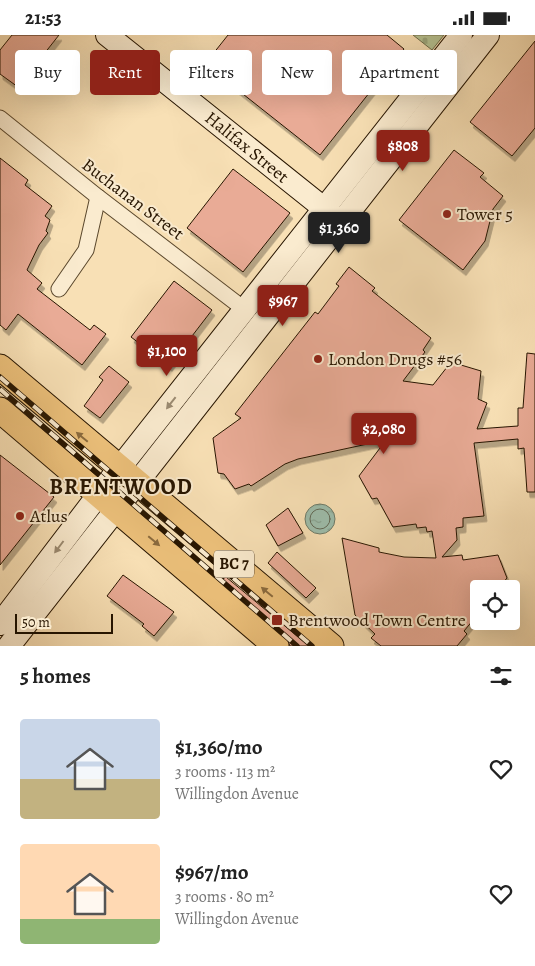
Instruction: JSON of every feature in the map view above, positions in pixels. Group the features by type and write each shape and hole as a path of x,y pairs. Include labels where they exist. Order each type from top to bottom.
{"main road":[{"name":"Halifax Street","path":"107,35 332,215"},
{"path":"9,646 108,502 332,215 461,35"},
{"path":"128,476 244,309 332,215 488,35"},
{"name":"BC 7","path":"0,367 331,646"},
{"name":"BC 7","path":"0,410 276,646"},
{"path":"0,624 108,502"}],"street":[{"name":"Buchanan Street","path":"0,118 98,197 244,309"},
{"path":"59,289 86,250 98,197"}],"green space":[{"path":"413,35 444,35 432,50"}],"water":[{"path":"320,504 331,508 335,519 331,530 320,534 309,530 305,519 309,508"}],"building":[{"path":"12,35 59,35 47,50 15,50 15,85 0,74 0,50"},
{"path":"228,35 387,35 404,49 342,50 342,95 368,95 320,155 244,95 252,95 252,50 216,50"},
{"path":"535,41 535,128 512,156 470,122"},
{"name":"Tower 5","path":"454,150 484,173 480,177 503,196 493,209 485,241 463,270 399,220"},
{"path":"0,158 28,180 25,185 52,206 45,216 50,220 46,231 48,233 39,245 27,270 42,283 37,289 90,330 94,325 106,334 82,365 18,314 6,330 0,325"},
{"path":"233,169 290,213 243,272 187,228"},
{"path":"349,267 375,288 372,291 431,338 423,350 425,352 403,381 433,385 451,362 481,371 478,399 487,403 477,429 518,426 518,408 523,408 527,353 535,354 535,492 527,492 524,448 518,449 518,439 474,443 484,516 463,518 463,527 456,528 457,540 442,557 462,555 463,560 498,555 507,578 505,580 470,580 470,624 464,631 467,634 457,646 381,646 371,638 375,634 355,615 342,538 379,548 379,552 404,557 436,558 432,531 427,532 426,527 417,528 416,524 393,527 377,498 372,499 359,476 386,440 298,459 285,464 251,486 249,484 235,489 224,474 218,473 213,438 241,418 235,414 315,312 318,314 339,286 336,284"},
{"path":"174,281 212,310 169,366 131,337"},
{"path":"109,366 129,382 100,418 84,406 103,380 99,377"},
{"name":"Atlus","path":"0,455 54,497 0,565"},
{"path":"288,508 303,533 278,546 266,525"},
{"path":"277,552 316,588 306,598 268,563"},
{"path":"123,575 174,612 154,636 142,626 144,624 107,596"},
{"path":"226,577 309,646 290,646 285,635 221,580"}],"railway":[{"path":"0,377 312,646"},
{"path":"0,389 297,646"}],"place":[{"name":"Tower 5","path":"447,214"},
{"name":"London Drugs #56","path":"318,359"},
{"name":"Atlus","path":"20,516"},
{"name":"Brentwood Town Centre","path":"277,620"}],"district":[{"name":"BRENTWOOD","path":"121,487"}]}
